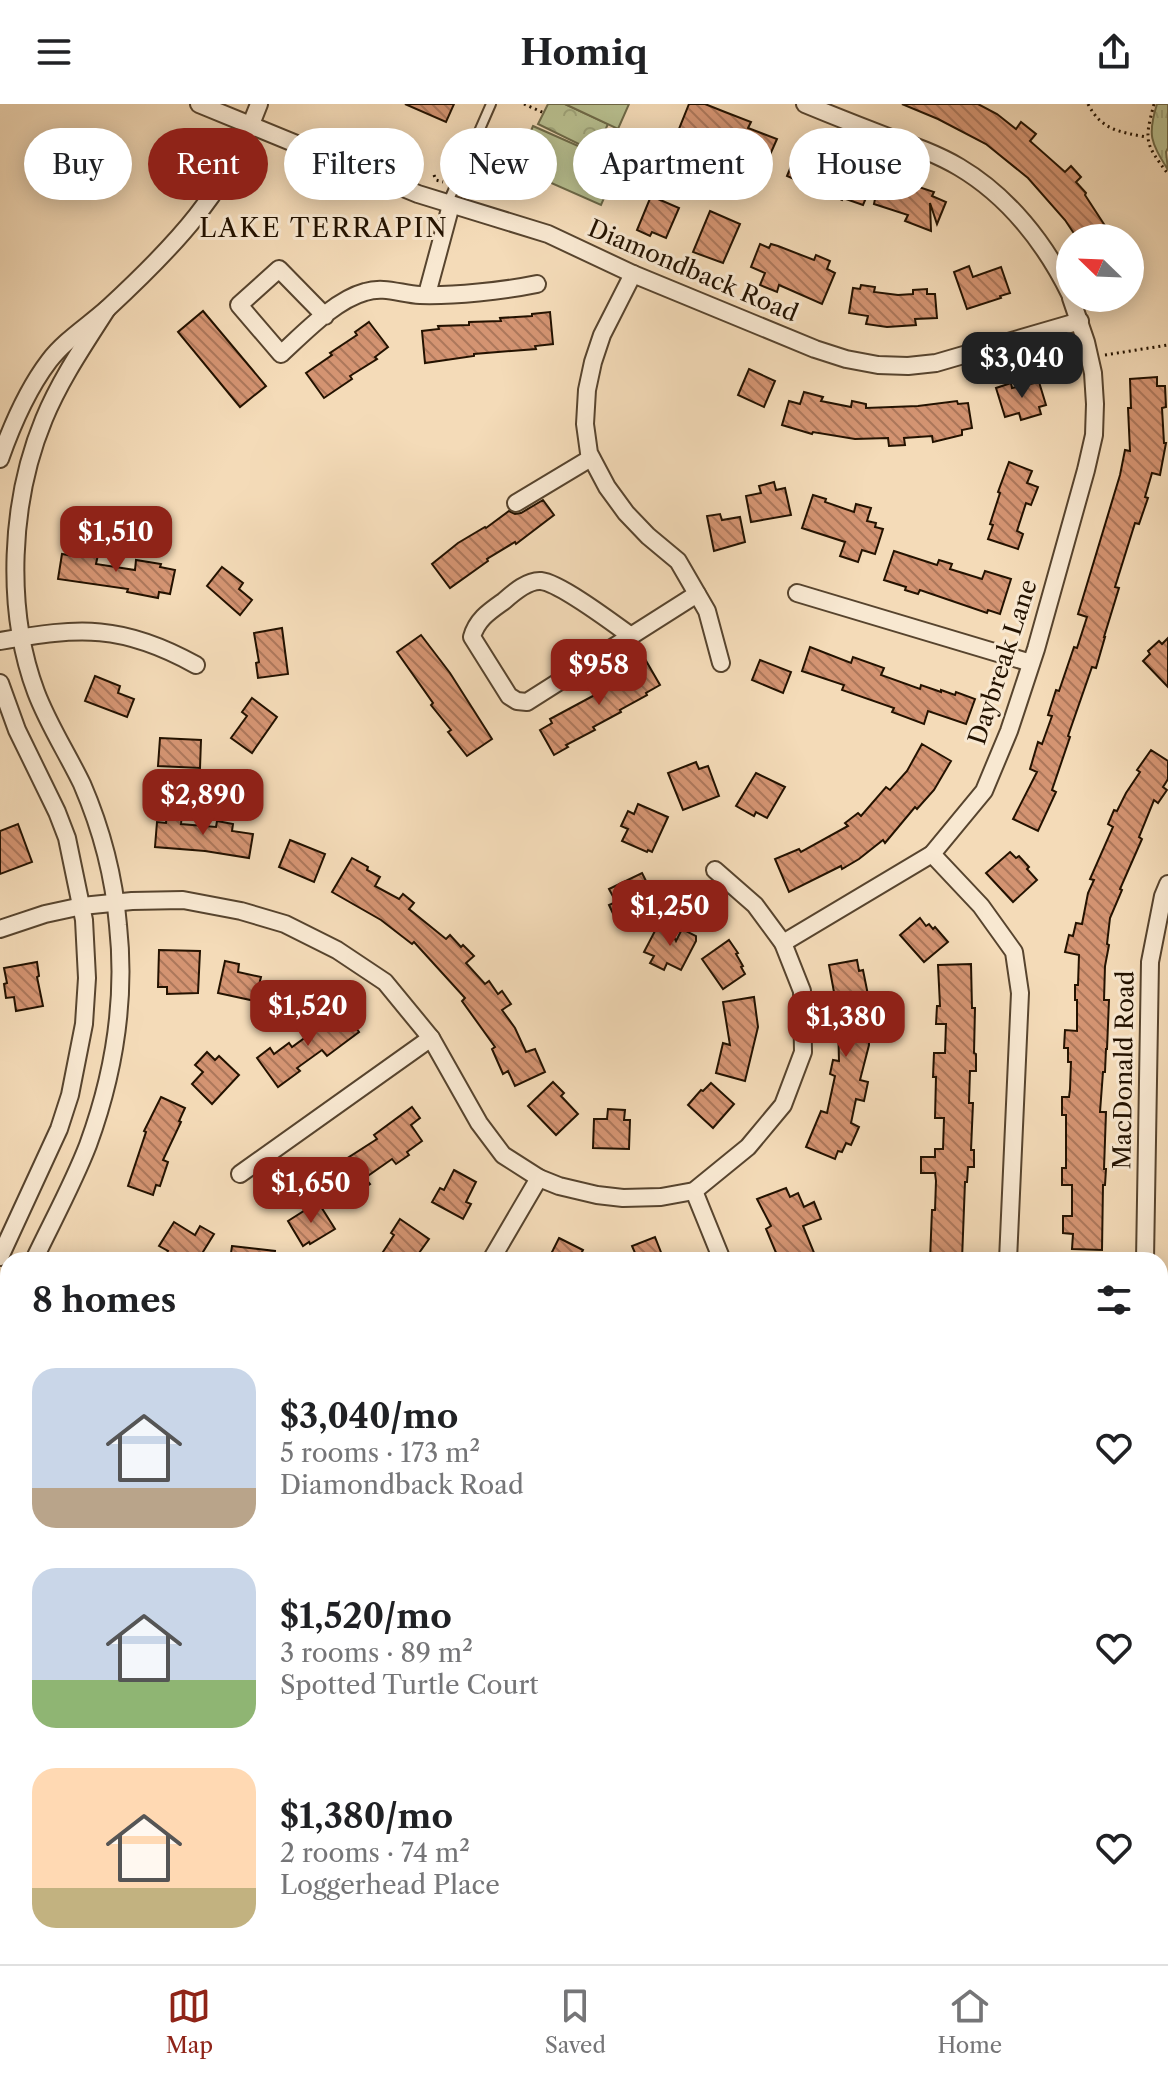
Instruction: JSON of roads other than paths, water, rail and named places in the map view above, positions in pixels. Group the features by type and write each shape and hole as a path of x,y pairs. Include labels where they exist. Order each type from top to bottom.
{"street":[{"name":"Diamondback Road","path":"199,104 418,194 548,234 633,274 846,359 878,365 936,363 1080,321"},
{"path":"0,459 19,411 48,362 107,309 196,219 221,183 259,104"},
{"name":"Daybreak Lane","path":"805,104 929,152 958,167 985,185 1009,207 1056,267"},
{"path":"427,294 449,204"},
{"path":"325,316 279,269 239,305 281,354 350,297 366,291 383,289 427,294 537,284"},
{"path":"633,274 602,335 593,362 585,424 589,453 607,487 626,513 678,561 712,624 721,663"},
{"path":"38,1252 87,1146 110,1070 118,1019 121,966 115,903 91,807 41,704 26,660 21,637 16,558 21,500 43,422 61,384 107,309"},
{"name":"Daybreak Lane","path":"783,943 932,854 984,791 1009,731 1031,663 1094,435 1095,404 1090,357 1077,312"},
{"path":"516,503 591,458"},
{"path":"631,636 552,584 541,581 530,582 509,596 480,620 472,637 509,696 527,702 631,636 697,594"},
{"path":"797,593 1031,663"},
{"path":"0,641 61,631 91,630 143,640 170,650 196,665"},
{"path":"0,683 17,730 67,838 82,906 86,952 86,1004 75,1077 59,1129 4,1240"},
{"path":"932,854 981,906 1014,952 1020,993 1008,1252"},
{"path":"0,929 82,906 183,900 241,911 285,924 337,950 385,982 431,1038 479,1123 503,1155 539,1178 559,1186 623,1198 661,1197 694,1191 748,1147 783,1105 803,1052 802,991 783,943 755,905 715,870"},
{"name":"MacDonald Road","path":"1145,1252 1150,962 1168,884"},
{"path":"240,1174 431,1038"},
{"path":"496,1252 539,1178"},
{"path":"694,1191 719,1252"}],"lane":[{"path":"449,204 491,104"}],"district":[{"name":"LAKE TERRAPIN","path":"324,228"}]}
